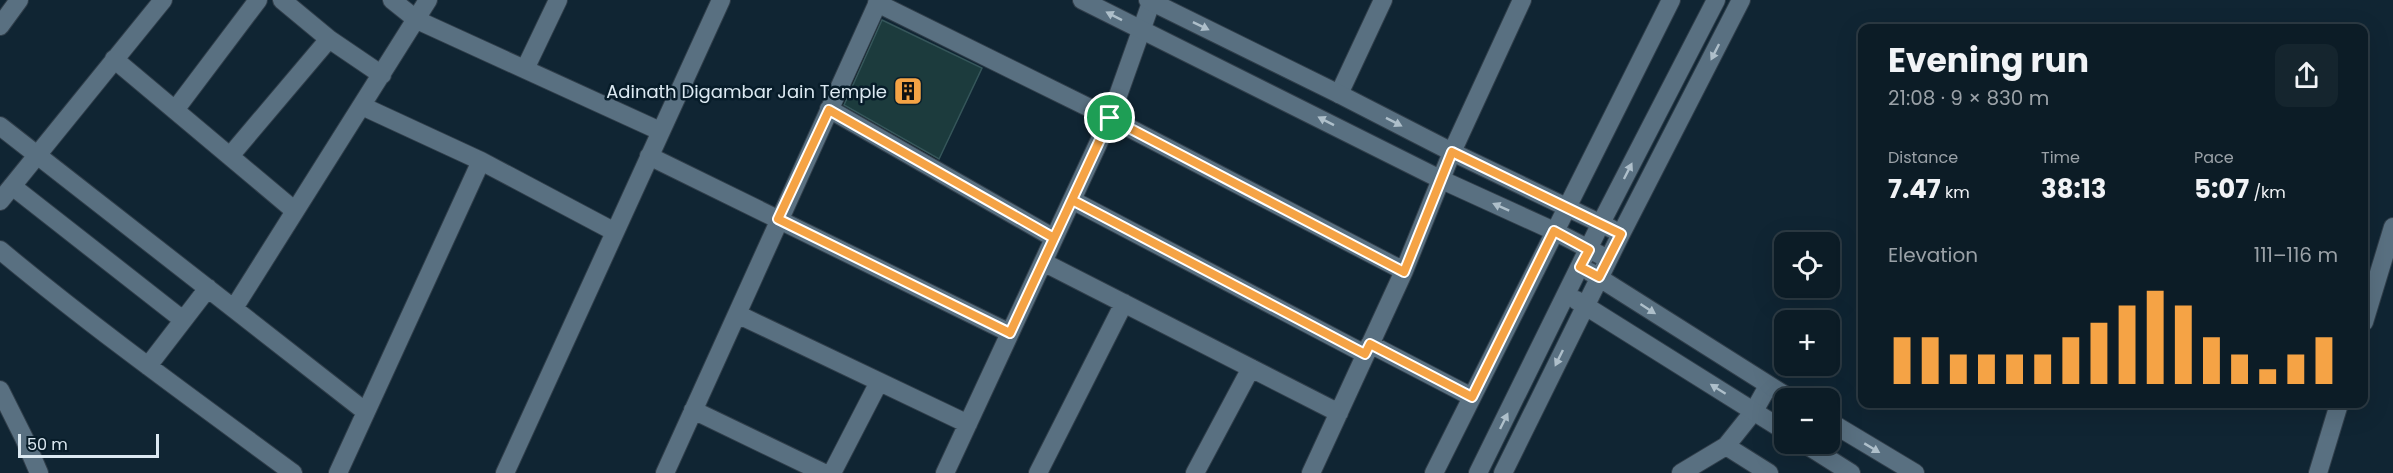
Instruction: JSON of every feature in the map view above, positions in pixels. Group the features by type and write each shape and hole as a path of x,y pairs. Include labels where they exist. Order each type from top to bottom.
{"street":[{"path":"0,26 19,0"},
{"path":"0,201 163,0"},
{"path":"175,110 258,0"},
{"path":"282,0 329,39 382,75"},
{"path":"392,0 417,20 660,131"},
{"path":"234,308 428,0"},
{"path":"525,69 558,0"},
{"path":"505,473 722,0"},
{"path":"1082,0 1442,180 1554,231 1608,259"},
{"path":"945,473 1110,118 1143,30 1150,0 1621,234"},
{"path":"1339,94 1383,0"},
{"path":"1311,473 1404,272 1452,152 1522,0"},
{"path":"1434,473 1671,0"},
{"path":"1478,473 1601,223 1716,0"},
{"path":"1503,473 1608,259 1741,0"},
{"path":"665,473 878,2 1110,118 1404,272"},
{"path":"230,156 329,39"},
{"path":"114,59 295,211"},
{"path":"362,106 481,161 615,232"},
{"path":"829,110 1054,238"},
{"path":"0,126 366,412"},
{"path":"649,156 1010,333"},
{"path":"338,473 481,161"},
{"path":"12,186 183,320"},
{"path":"1072,200 1368,349 1472,397"},
{"path":"2368,309 2393,227"},
{"path":"0,250 49,291 293,473"},
{"path":"1043,262 1339,413"},
{"path":"1580,267 1774,389"},
{"path":"148,366 208,288"},
{"path":"1567,295 1774,424"},
{"path":"1039,472 1124,303"},
{"path":"736,314 968,424"},
{"path":"1195,473 1251,368"},
{"path":"832,473 879,382"},
{"path":"1681,473 1726,446 1754,411 1768,386"},
{"path":"0,390 39,473"},
{"path":"2318,473 2338,408"},
{"path":"693,410 824,473"},
{"path":"1840,429 1915,473"},
{"path":"1726,446 1769,473"},
{"path":"1821,454 1851,473"}],"building":[{"name":"Adinath Digambar Jain Temple","path":"882,20 982,68 939,159 844,105"}],"place":[{"name":"Adinath Digambar Jain Temple","path":"908,91"}],"route":[{"path":"1110,118 1054,238 1010,333 778,219 829,110 1054,238 1072,200 1365,354 1370,344 1472,397 1554,231 1589,250 1580,267 1599,277 1621,234 1452,152 1404,272 1110,118"}]}
